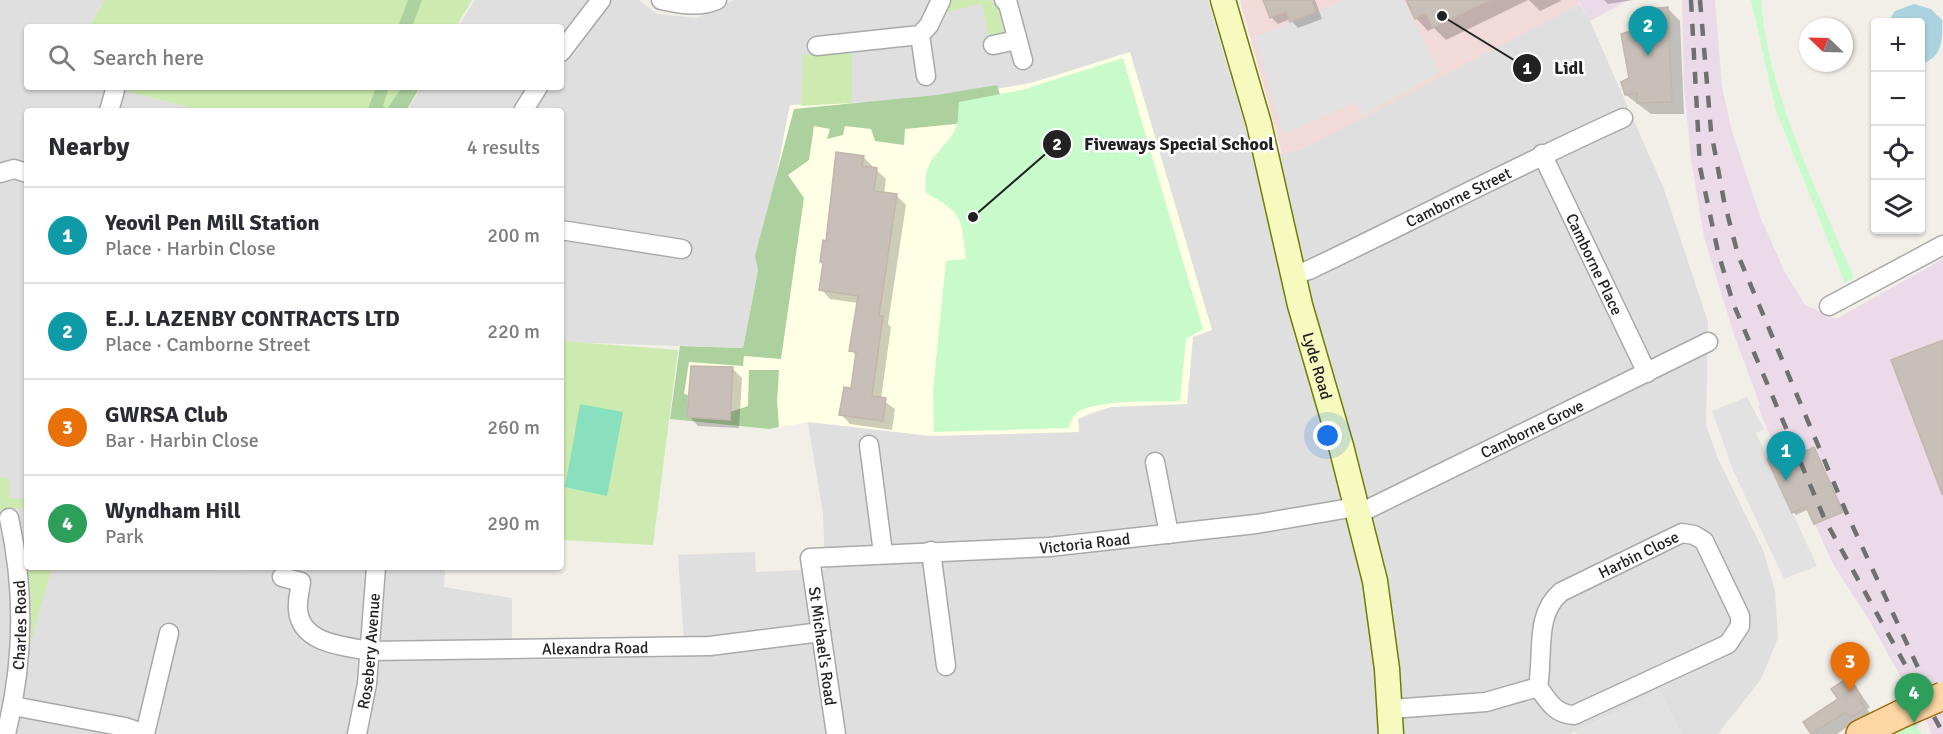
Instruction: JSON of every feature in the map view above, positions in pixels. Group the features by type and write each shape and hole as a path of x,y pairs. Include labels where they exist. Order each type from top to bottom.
{"main road":[{"path":"1860,734 1943,696"}],"street":[{"path":"564,48 601,0"},
{"path":"661,0 682,5 709,3 717,0"},
{"path":"818,46 843,53 920,35 928,26 940,0"},
{"path":"1004,0 1008,4 1023,60"},
{"name":"Lyde Road","path":"1223,0 1259,124 1293,275 1375,581 1391,709 1391,734"},
{"path":"920,35 926,76"},
{"path":"993,45 1017,40"},
{"path":"110,108 115,90"},
{"path":"525,108 536,90"},
{"name":"Camborne Street","path":"1293,275 1309,270 1419,218 1542,154 1623,118"},
{"name":"Camborne Place","path":"1542,154 1647,373"},
{"path":"0,173 14,169 24,172"},
{"path":"564,230 682,249"},
{"path":"1829,306 1943,245"},
{"name":"Camborne Grove","path":"1356,511 1708,342"},
{"path":"869,445 883,553"},
{"path":"1155,462 1169,534"},
{"name":"Victoria Road","path":"810,558 931,550 1049,547 1356,511"},
{"name":"Charles Road","path":"6,734 13,706 20,650 21,597 12,517"},
{"name":"Harbin Close","path":"1682,533 1694,535 1704,541 1740,616 1740,626 1728,644 1574,715 1564,715 1554,709 1538,687 1542,665 1543,617 1549,602 1561,592 1682,533"},
{"path":"931,550 946,666"},
{"name":"St Michael's Road","path":"810,558 836,734"},
{"name":"Rosebery Avenue","path":"357,734 367,684 376,570"},
{"name":"Alexandra Road","path":"282,577 302,582 298,611 309,633 326,643 369,651 710,646 821,632"},
{"path":"13,706 125,727 145,734 170,633"},
{"path":"1391,709 1486,702 1538,687"}],"shaded area":[{"path":"0,0 105,0 91,24 24,24 24,90 122,90 192,108 24,108 24,570 445,570 444,587 512,598 512,660 685,657 678,555 755,552 756,572 825,569 823,514 808,422 1079,432 1078,419 1111,407 1193,337 1212,329 1031,83 936,100 790,105 743,348 564,342 564,108 409,108 419,90 564,90 564,24 460,24 475,0 639,0 657,14 697,18 734,0 1208,0 1255,160 1303,148 1579,4 1590,21 1664,189 1708,322 1706,425 1718,459 1763,550 1775,590 1778,638 1761,679 1718,734 1681,734 1660,692 1570,734 0,734"},
{"path":"1240,0 1578,0 1579,4 1361,119 1303,148 1282,154"},
{"path":"1343,0 1403,0 1440,72 1362,116 1355,102 1283,134 1255,37"},
{"path":"1578,0 1629,0 1590,21"},
{"path":"1682,0 1715,0 1722,87 1732,131 1761,219 1785,272 1805,305 1836,319 1943,259 1943,734 1932,734 1908,679 1903,681 1869,620 1833,564 1807,507 1792,513 1767,459 1777,454 1733,332 1704,237 1691,159 1684,87"},
{"path":"1130,52 1212,330 1193,337 1187,404 1111,407 1078,419 1079,432 931,436 808,422 769,429 670,419 680,346 743,348 790,105 936,100 1031,83"},
{"path":"1747,397 1764,429 1756,433 1817,566 1784,579 1733,470 1712,411"},
{"path":"215,570 248,570 247,574"},
{"path":"1660,692 1681,734 1576,734 1575,732"}],"green space":[{"path":"105,0 410,0 401,24 91,24"},
{"path":"408,0 422,0 413,24 399,24"},
{"path":"412,0 472,0 458,24 402,24"},
{"path":"946,0 987,0 997,4 1005,37 989,38 982,3 940,14"},
{"path":"1751,0 1761,0 1766,36 1784,108 1810,177 1854,278 1845,283 1776,111"},
{"path":"852,54 852,103 801,106 803,55"},
{"path":"1123,58 1203,329 1186,339 1180,401 1099,405 1078,412 1073,417 1069,428 934,432 933,390 946,261 966,259 963,234 958,218 948,206 926,193 925,181 933,158 956,127 959,102 1022,90"},
{"path":"997,85 1004,107 996,120 905,129 904,145 875,141 871,129 845,126 843,135 827,139 830,129 814,126 809,160 788,175 804,198 781,359 744,356 743,366 689,362 684,394 688,395 687,417 730,412 748,406 749,370 779,370 777,401 779,427 769,429 670,419 680,346 743,348 758,270 755,256 794,109 937,95"},
{"path":"122,90 375,90 368,108 192,108"},
{"path":"375,90 388,90 383,106 386,108 368,108"},
{"path":"377,90 417,90 407,108 370,108"},
{"path":"400,90 418,90 408,108 388,108"},
{"path":"564,341 678,350 653,545 564,540"},
{"path":"580,404 623,412 607,496 565,487"},
{"path":"0,477 10,479 9,498 24,498 24,507 0,510"},
{"path":"28,570 51,570 30,645"},
{"path":"1919,719 1916,727 1922,734 1888,734"}],"water":[{"path":"1914,4 1931,9 1942,20 1940,47 1928,61 1925,62 1925,18 1891,18 1895,11"}],"building":[{"path":"1263,0 1314,0 1312,2 1316,12 1290,22 1286,12 1270,18"},
{"path":"1406,0 1491,0 1432,28 1426,14 1415,19"},
{"path":"1668,7 1672,102 1637,103 1637,93 1625,95 1621,82 1629,78 1621,34 1637,29 1637,16 1647,9"},
{"path":"836,152 864,156 862,166 877,168 874,191 897,194 879,316 883,316 872,396 886,398 883,421 839,415 844,387 851,388 856,352 849,351 858,296 819,290 823,263 820,262 823,240 826,241"},
{"path":"1943,340 1943,494 1942,494 1891,360"},
{"path":"691,366 733,367 730,420 687,417"},
{"path":"1814,447 1843,512 1814,524 1806,507 1792,513 1767,459 1790,449 1794,457"},
{"path":"1849,677 1862,697 1859,699 1865,708 1850,718 1846,712 1811,734 1803,722 1838,699 1831,689"}],"railway":[{"path":"1691,0 1700,167 1718,252 1733,303 1825,520 1943,733"},
{"path":"1700,0 1711,131 1724,201 1738,255 1847,514 1933,700"}],"place":[{"name":"Lidl","path":"1442,16"},
{"name":"E.J. LAZENBY CONTRACTS LTD","path":"1648,56"},
{"name":"Fiveways Special School","path":"973,217"},
{"name":"Yeovil Pen Mill Station","path":"1786,481"},
{"name":"GWRSA Club","path":"1850,692"},
{"name":"Wyndham Hill","path":"1914,723"}]}
